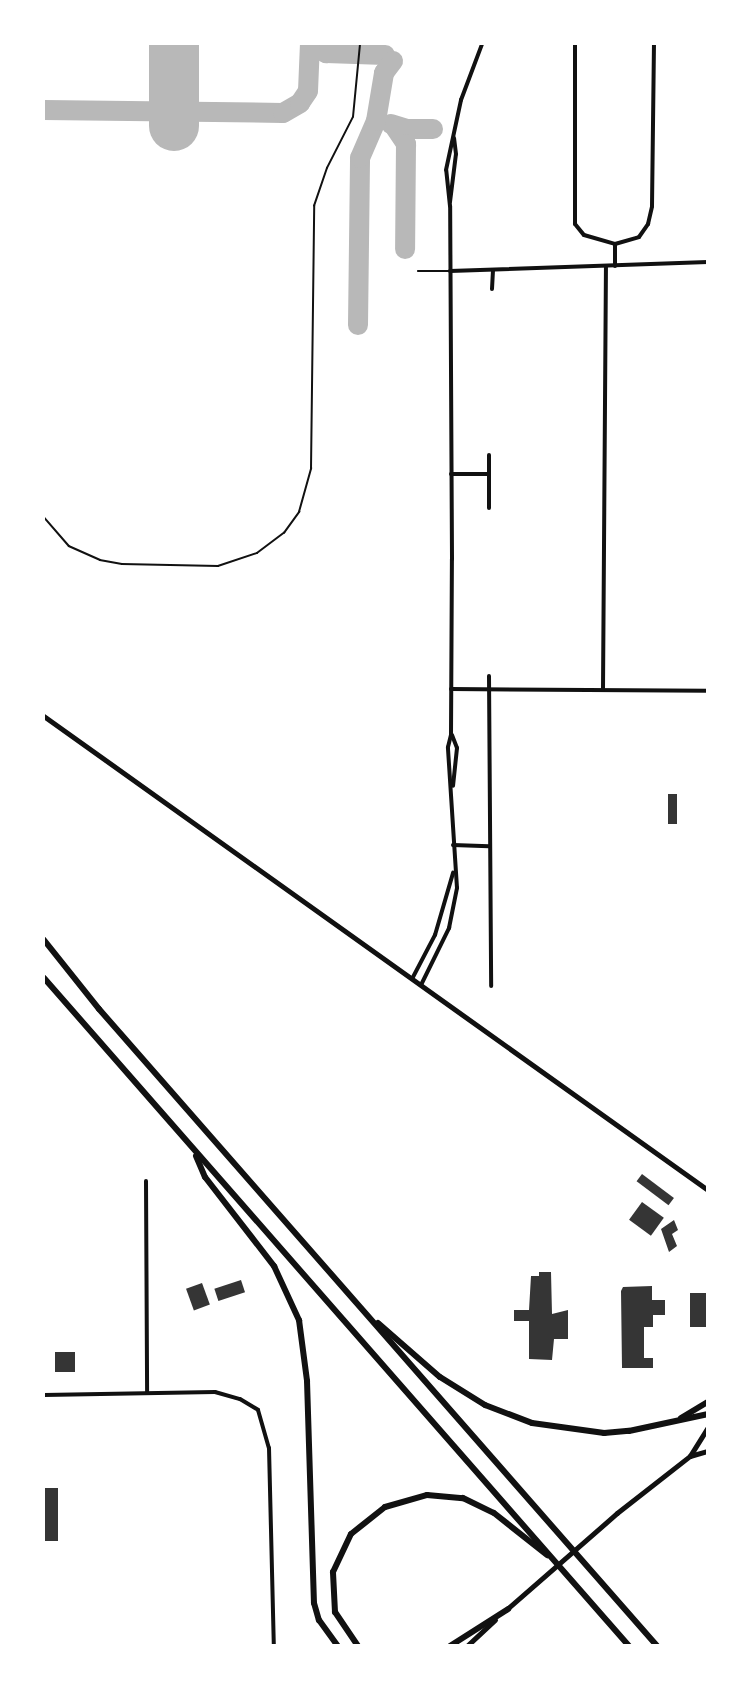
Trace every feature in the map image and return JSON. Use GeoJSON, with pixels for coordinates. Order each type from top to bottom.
{"type":"FeatureCollection","features":[{"type":"Feature","properties":{"kind":"highway"},"geometry":{"type":"LineString","coordinates":[[44,940],[106,1018],[657,1646]]}},
{"type":"Feature","properties":{"kind":"highway"},"geometry":{"type":"LineString","coordinates":[[44,978],[629,1646]]}},
{"type":"Feature","properties":{"kind":"highway"},"geometry":{"type":"LineString","coordinates":[[194,1150],[205,1177],[274,1266],[298,1320],[307,1381],[314,1603],[324,1629],[338,1646]]}},
{"type":"Feature","properties":{"kind":"highway"},"geometry":{"type":"LineString","coordinates":[[370,1317],[397,1336],[440,1377],[508,1415],[560,1429],[588,1432],[629,1431],[708,1414]]}},
{"type":"Feature","properties":{"kind":"highway"},"geometry":{"type":"LineString","coordinates":[[669,1423],[708,1402]]}},
{"type":"Feature","properties":{"kind":"highway"},"geometry":{"type":"LineString","coordinates":[[358,1646],[335,1612],[333,1572],[351,1534],[385,1507],[427,1495],[464,1498],[494,1513],[534,1548],[552,1557]]}},
{"type":"Feature","properties":{"kind":"highway"},"geometry":{"type":"LineString","coordinates":[[450,1646],[508,1609]]}},
{"type":"Feature","properties":{"kind":"street"},"geometry":{"type":"LineString","coordinates":[[453,786],[448,772],[451,735],[451,474],[450,206],[446,170],[461,100],[482,44]]}},
{"type":"Feature","properties":{"kind":"street"},"geometry":{"type":"LineString","coordinates":[[575,44],[576,224],[584,235],[615,244],[639,237],[648,225],[652,206],[654,44]]}},
{"type":"Feature","properties":{"kind":"street"},"geometry":{"type":"LineString","coordinates":[[450,206],[456,154],[454,137]]}},
{"type":"Feature","properties":{"kind":"street"},"geometry":{"type":"LineString","coordinates":[[615,244],[615,266]]}},
{"type":"Feature","properties":{"kind":"street"},"geometry":{"type":"LineString","coordinates":[[450,271],[606,267],[708,261]]}},
{"type":"Feature","properties":{"kind":"street"},"geometry":{"type":"LineString","coordinates":[[603,690],[606,267]]}},
{"type":"Feature","properties":{"kind":"street"},"geometry":{"type":"LineString","coordinates":[[492,290],[493,270]]}},
{"type":"Feature","properties":{"kind":"street"},"geometry":{"type":"LineString","coordinates":[[489,455],[489,508]]}},
{"type":"Feature","properties":{"kind":"street"},"geometry":{"type":"LineString","coordinates":[[451,474],[489,474]]}},
{"type":"Feature","properties":{"kind":"street"},"geometry":{"type":"LineString","coordinates":[[489,676],[490,986]]}},
{"type":"Feature","properties":{"kind":"street"},"geometry":{"type":"LineString","coordinates":[[451,689],[708,691]]}},
{"type":"Feature","properties":{"kind":"street"},"geometry":{"type":"LineString","coordinates":[[44,716],[708,1190]]}},
{"type":"Feature","properties":{"kind":"street"},"geometry":{"type":"LineString","coordinates":[[421,985],[449,928],[457,888],[453,873],[453,786],[457,748],[451,735]]}},
{"type":"Feature","properties":{"kind":"street"},"geometry":{"type":"LineString","coordinates":[[453,845],[489,846]]}},
{"type":"Feature","properties":{"kind":"street"},"geometry":{"type":"LineString","coordinates":[[412,979],[435,935],[453,873]]}},
{"type":"Feature","properties":{"kind":"street"},"geometry":{"type":"LineString","coordinates":[[146,1181],[147,1393]]}},
{"type":"Feature","properties":{"kind":"street"},"geometry":{"type":"LineString","coordinates":[[44,1395],[215,1392],[254,1407],[265,1424],[269,1448],[274,1646]]}},
{"type":"Feature","properties":{"kind":"street"},"geometry":{"type":"LineString","coordinates":[[462,1646],[690,1456],[708,1427]]}},
{"type":"Feature","properties":{"kind":"street"},"geometry":{"type":"LineString","coordinates":[[690,1456],[708,1451]]}},
{"type":"Feature","properties":{"kind":"street"},"geometry":{"type":"LineString","coordinates":[[467,1646],[471,1640]]}},
{"type":"Feature","properties":{"kind":"lane"},"geometry":{"type":"LineString","coordinates":[[44,516],[69,546],[100,560],[122,564],[218,566],[263,550],[284,533],[299,512],[310,469],[314,206],[327,168],[352,117],[358,88],[360,44]]}},
{"type":"Feature","properties":{"kind":"lane"},"geometry":{"type":"LineString","coordinates":[[418,271],[450,271]]}},
{"type":"Feature","properties":{"kind":"building"},"geometry":{"type":"Polygon","coordinates":[[[668,794],[677,794],[677,824],[668,824],[668,794]]]}},
{"type":"Feature","properties":{"kind":"building"},"geometry":{"type":"Polygon","coordinates":[[[642,1174],[674,1198],[669,1205],[637,1181],[642,1174]]]}},
{"type":"Feature","properties":{"kind":"building"},"geometry":{"type":"Polygon","coordinates":[[[642,1202],[664,1218],[651,1236],[629,1220],[642,1202]]]}},
{"type":"Feature","properties":{"kind":"building"},"geometry":{"type":"Polygon","coordinates":[[[674,1220],[678,1230],[672,1234],[677,1246],[669,1252],[661,1229],[674,1220]]]}},
{"type":"Feature","properties":{"kind":"building"},"geometry":{"type":"Polygon","coordinates":[[[539,1272],[551,1272],[552,1314],[568,1310],[568,1339],[554,1339],[552,1360],[529,1359],[529,1321],[514,1321],[514,1310],[529,1310],[531,1276],[539,1276],[539,1272]]]}},
{"type":"Feature","properties":{"kind":"building"},"geometry":{"type":"Polygon","coordinates":[[[241,1280],[245,1292],[218,1301],[214,1289],[241,1280]]]}},
{"type":"Feature","properties":{"kind":"building"},"geometry":{"type":"Polygon","coordinates":[[[202,1283],[210,1305],[194,1310],[186,1289],[202,1283]]]}},
{"type":"Feature","properties":{"kind":"building"},"geometry":{"type":"Polygon","coordinates":[[[652,1286],[652,1300],[665,1300],[665,1315],[653,1315],[653,1327],[644,1327],[644,1358],[653,1358],[653,1368],[622,1368],[621,1291],[623,1287],[652,1286]]]}},
{"type":"Feature","properties":{"kind":"building"},"geometry":{"type":"Polygon","coordinates":[[[690,1293],[708,1293],[708,1327],[690,1327],[690,1293]]]}},
{"type":"Feature","properties":{"kind":"building"},"geometry":{"type":"Polygon","coordinates":[[[55,1352],[75,1352],[75,1372],[55,1372],[55,1352]]]}},
{"type":"Feature","properties":{"kind":"building"},"geometry":{"type":"Polygon","coordinates":[[[44,1488],[58,1488],[58,1541],[44,1541],[44,1488]]]}},
{"type":"Feature","properties":{"kind":"taxiway"},"geometry":{"type":"LineString","coordinates":[[44,110],[283,113],[300,103],[308,91],[310,44]]}},
{"type":"Feature","properties":{"kind":"taxiway"},"geometry":{"type":"LineString","coordinates":[[312,44],[326,53],[385,55]]}},
{"type":"Feature","properties":{"kind":"taxiway"},"geometry":{"type":"LineString","coordinates":[[358,325],[360,158],[376,121],[384,73],[393,61]]}},
{"type":"Feature","properties":{"kind":"taxiway"},"geometry":{"type":"LineString","coordinates":[[391,124],[407,129],[433,129]]}},
{"type":"Feature","properties":{"kind":"taxiway"},"geometry":{"type":"LineString","coordinates":[[394,126],[406,144],[405,249]]}},
{"type":"Feature","properties":{"kind":"runway"},"geometry":{"type":"LineString","coordinates":[[174,44],[174,126]]}}]}
